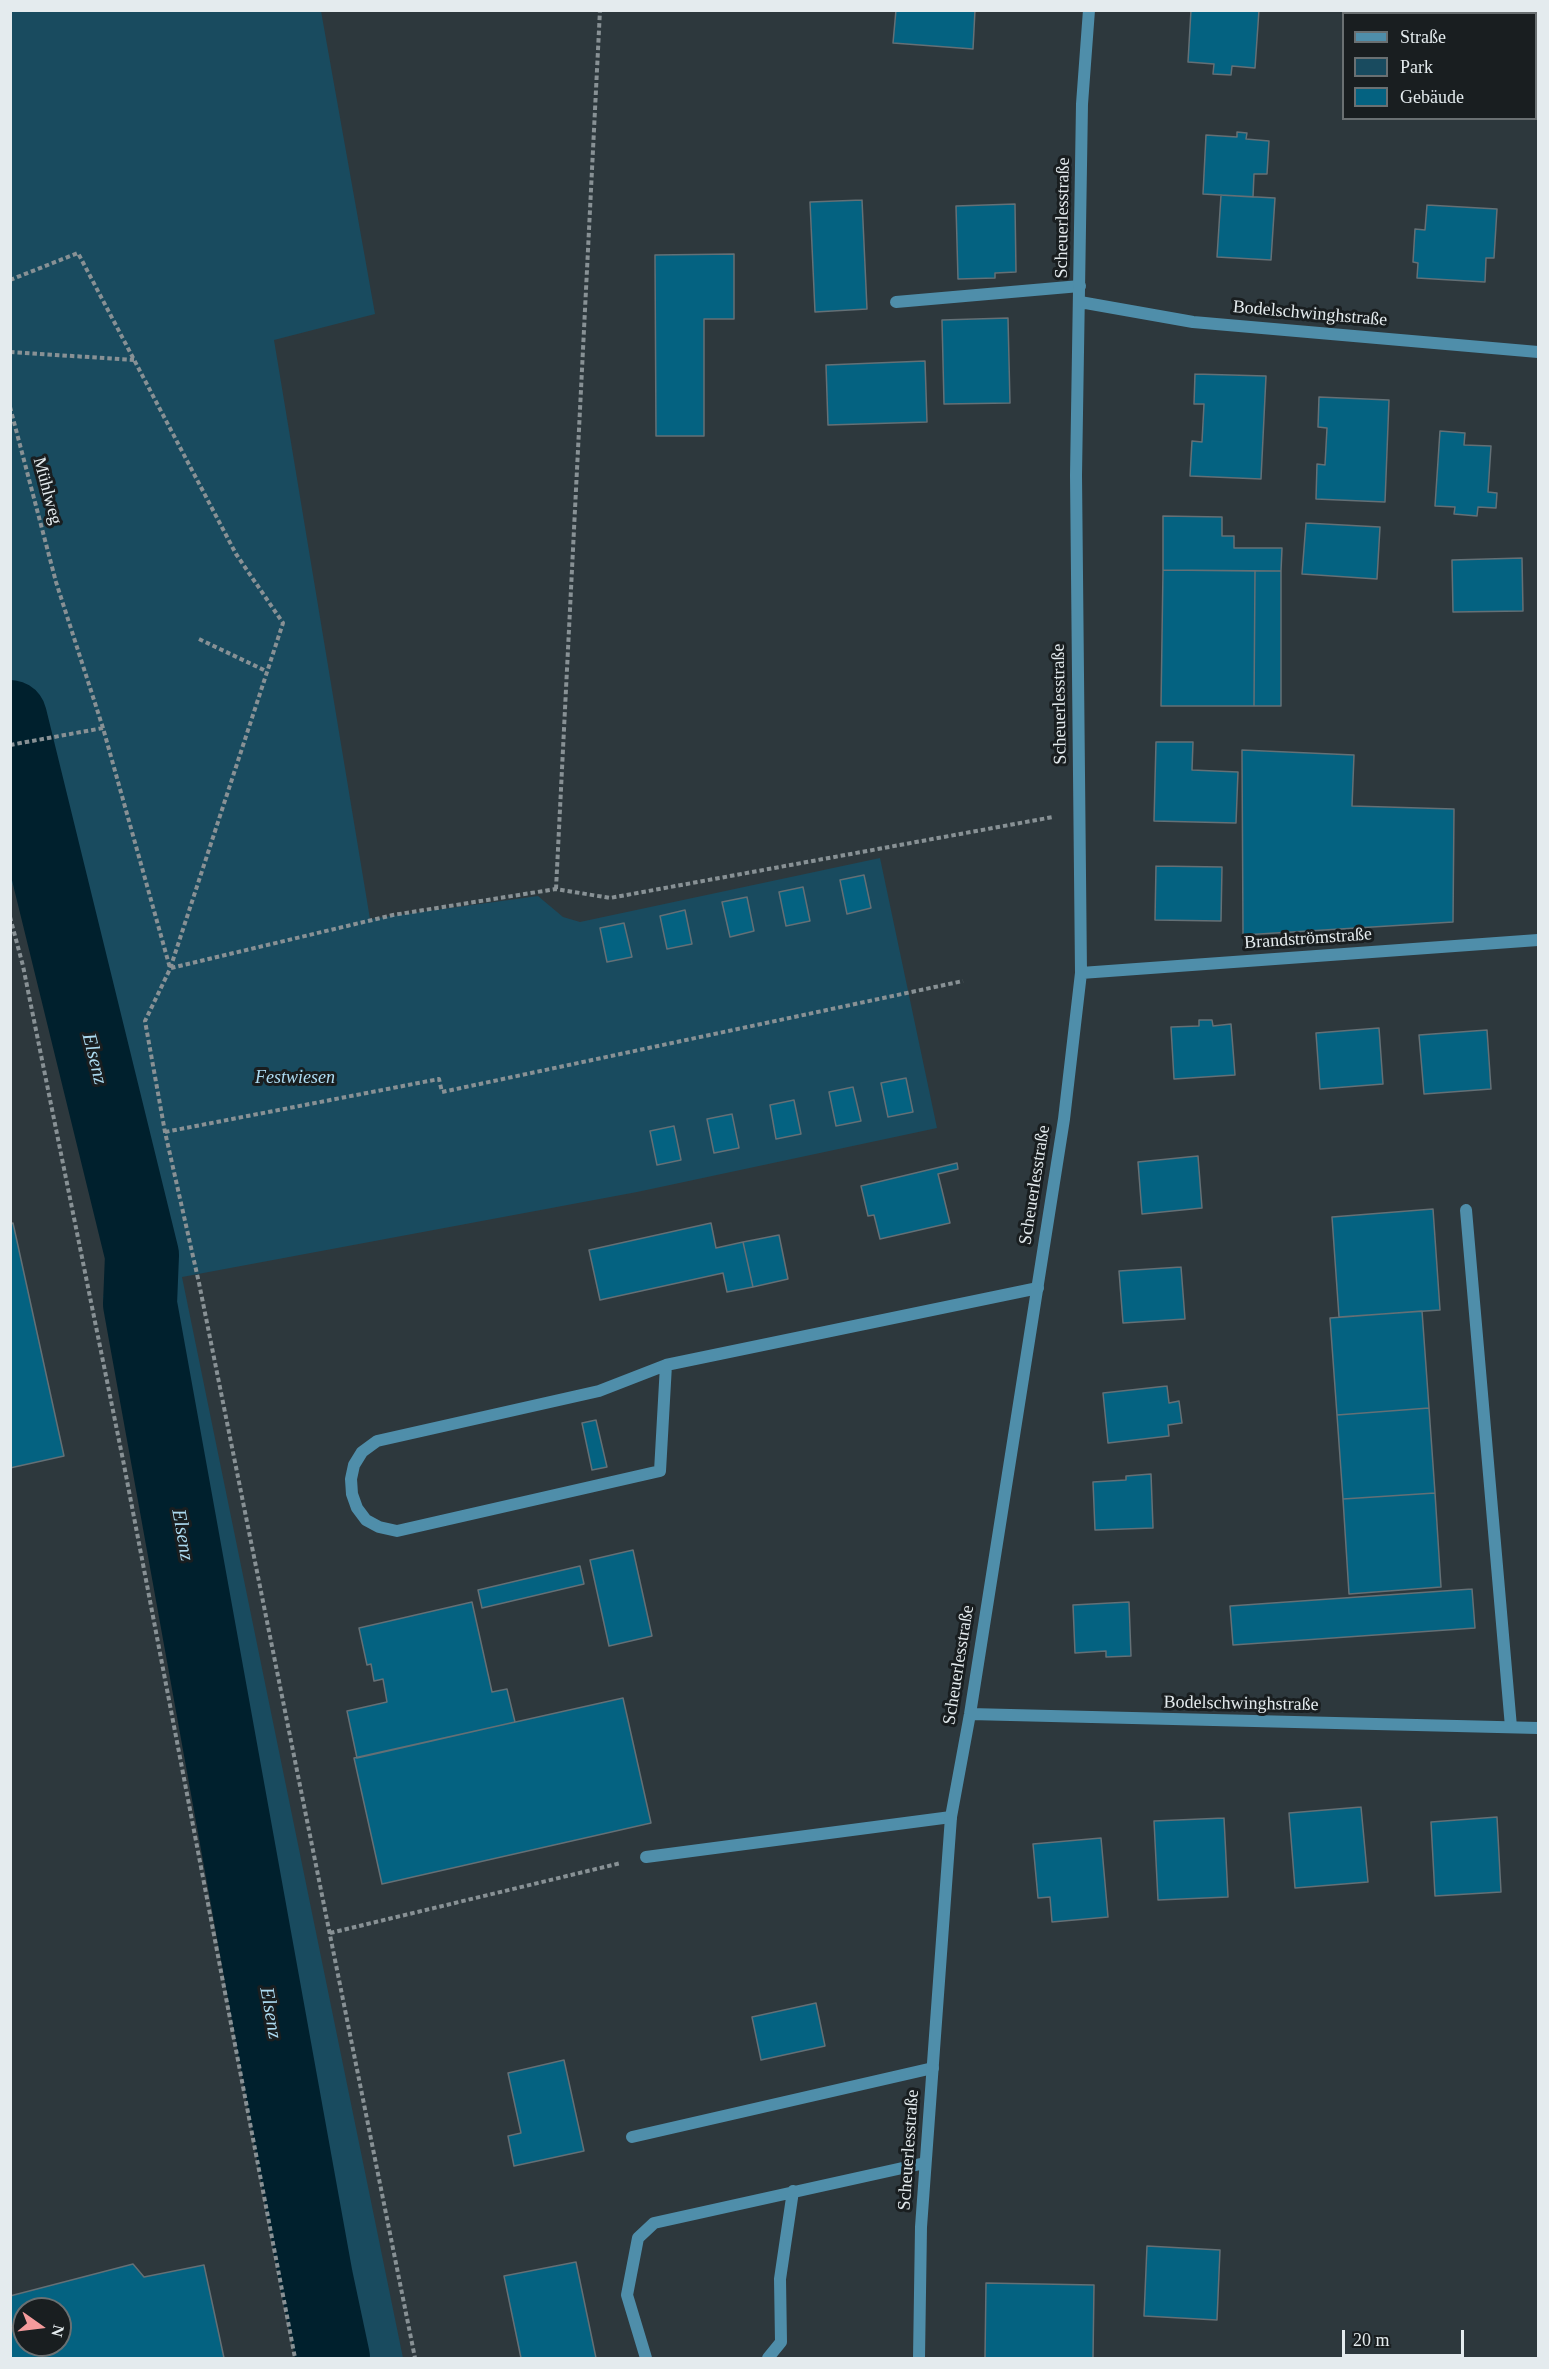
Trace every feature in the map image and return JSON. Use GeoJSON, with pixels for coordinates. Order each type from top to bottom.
{"type":"FeatureCollection","features":[{"type":"Feature","properties":{"kind":"street","name":"Scheuerlesstraße"},"geometry":{"type":"LineString","coordinates":[[919,2358],[921,2227],[951,1817],[970,1714],[1038,1288],[1064,1119],[1081,973],[1076,475],[1082,104],[1089,10]]}},
{"type":"Feature","properties":{"kind":"street"},"geometry":{"type":"LineString","coordinates":[[896,302],[1080,286]]}},
{"type":"Feature","properties":{"kind":"street","name":"Bodelschwinghstraße"},"geometry":{"type":"LineString","coordinates":[[1080,302],[1193,321],[1539,352]]}},
{"type":"Feature","properties":{"kind":"street","name":"Brandströmstraße"},"geometry":{"type":"LineString","coordinates":[[1081,973],[1539,940]]}},
{"type":"Feature","properties":{"kind":"street"},"geometry":{"type":"LineString","coordinates":[[1466,1210],[1511,1727]]}},
{"type":"Feature","properties":{"kind":"street"},"geometry":{"type":"LineString","coordinates":[[666,1365],[660,1471],[397,1531],[379,1527],[366,1520],[357,1508],[352,1494],[351,1479],[354,1465],[362,1452],[377,1441],[599,1391],[666,1365],[1038,1288]]}},
{"type":"Feature","properties":{"kind":"street","name":"Bodelschwinghstraße"},"geometry":{"type":"LineString","coordinates":[[970,1714],[1539,1728]]}},
{"type":"Feature","properties":{"kind":"street"},"geometry":{"type":"LineString","coordinates":[[646,1857],[951,1817]]}},
{"type":"Feature","properties":{"kind":"street"},"geometry":{"type":"LineString","coordinates":[[632,2138],[933,2068]]}},
{"type":"Feature","properties":{"kind":"street"},"geometry":{"type":"LineString","coordinates":[[646,2358],[627,2295],[638,2238],[654,2223],[925,2163]]}},
{"type":"Feature","properties":{"kind":"street"},"geometry":{"type":"LineString","coordinates":[[768,2358],[781,2342],[780,2279],[793,2191]]}},
{"type":"Feature","properties":{"kind":"path"},"geometry":{"type":"LineString","coordinates":[[556,889],[600,10]]}},
{"type":"Feature","properties":{"kind":"path"},"geometry":{"type":"LineString","coordinates":[[10,280],[78,254],[236,554],[283,623],[170,969],[145,1021],[165,1132],[199,1283],[415,2358]]}},
{"type":"Feature","properties":{"kind":"path"},"geometry":{"type":"LineString","coordinates":[[10,352],[134,360]]}},
{"type":"Feature","properties":{"kind":"path","name":"Mühlweg"},"geometry":{"type":"LineString","coordinates":[[10,407],[56,582],[103,728],[170,969]]}},
{"type":"Feature","properties":{"kind":"path"},"geometry":{"type":"LineString","coordinates":[[199,639],[266,671]]}},
{"type":"Feature","properties":{"kind":"path"},"geometry":{"type":"LineString","coordinates":[[10,746],[103,728]]}},
{"type":"Feature","properties":{"kind":"path"},"geometry":{"type":"LineString","coordinates":[[170,969],[370,919],[556,889],[610,898],[1080,812]]}},
{"type":"Feature","properties":{"kind":"path"},"geometry":{"type":"LineString","coordinates":[[10,917],[25,978],[124,1464],[295,2358]]}},
{"type":"Feature","properties":{"kind":"path"},"geometry":{"type":"LineString","coordinates":[[165,1132],[439,1079],[442,1092],[963,981]]}},
{"type":"Feature","properties":{"kind":"path"},"geometry":{"type":"LineString","coordinates":[[330,1933],[646,1857]]}},
{"type":"Feature","properties":{"kind":"green space","name":"Festwiesen"},"geometry":{"type":"Polygon","coordinates":[[[11,11],[321,11],[375,314],[274,340],[370,919],[538,896],[563,917],[580,922],[880,858],[937,1128],[637,1192],[182,1277],[403,2358],[301,2358],[103,1296],[161,1282],[86,951],[41,961],[11,880],[11,11]]]}},
{"type":"Feature","properties":{"kind":"building"},"geometry":{"type":"Polygon","coordinates":[[[896,10],[975,10],[973,49],[893,43],[896,10]]]}},
{"type":"Feature","properties":{"kind":"building"},"geometry":{"type":"Polygon","coordinates":[[[1191,10],[1259,10],[1255,68],[1232,66],[1231,75],[1213,74],[1214,64],[1188,62],[1191,10]]]}},
{"type":"Feature","properties":{"kind":"building"},"geometry":{"type":"Polygon","coordinates":[[[1237,132],[1247,133],[1246,139],[1269,141],[1267,174],[1254,174],[1253,197],[1203,194],[1206,135],[1237,137],[1237,132]]]}},
{"type":"Feature","properties":{"kind":"building"},"geometry":{"type":"Polygon","coordinates":[[[1221,195],[1275,198],[1271,260],[1217,257],[1221,195]]]}},
{"type":"Feature","properties":{"kind":"building"},"geometry":{"type":"Polygon","coordinates":[[[862,200],[867,309],[815,312],[810,202],[862,200]]]}},
{"type":"Feature","properties":{"kind":"building"},"geometry":{"type":"Polygon","coordinates":[[[1015,204],[1016,272],[995,273],[995,278],[958,279],[956,206],[1015,204]]]}},
{"type":"Feature","properties":{"kind":"building"},"geometry":{"type":"Polygon","coordinates":[[[1427,205],[1497,209],[1494,258],[1486,258],[1485,282],[1417,278],[1418,263],[1413,262],[1415,229],[1425,230],[1427,205]]]}},
{"type":"Feature","properties":{"kind":"building"},"geometry":{"type":"Polygon","coordinates":[[[734,254],[734,319],[704,319],[704,436],[656,436],[655,255],[734,254]]]}},
{"type":"Feature","properties":{"kind":"building"},"geometry":{"type":"Polygon","coordinates":[[[1008,318],[1010,403],[944,404],[942,320],[1008,318]]]}},
{"type":"Feature","properties":{"kind":"building"},"geometry":{"type":"Polygon","coordinates":[[[925,361],[927,422],[828,425],[826,365],[925,361]]]}},
{"type":"Feature","properties":{"kind":"building"},"geometry":{"type":"Polygon","coordinates":[[[1195,374],[1266,376],[1261,479],[1190,476],[1192,441],[1202,442],[1204,404],[1194,404],[1195,374]]]}},
{"type":"Feature","properties":{"kind":"building"},"geometry":{"type":"Polygon","coordinates":[[[1319,397],[1389,400],[1385,502],[1316,499],[1317,464],[1325,465],[1327,428],[1318,427],[1319,397]]]}},
{"type":"Feature","properties":{"kind":"building"},"geometry":{"type":"Polygon","coordinates":[[[1440,431],[1465,433],[1464,445],[1491,446],[1488,492],[1497,493],[1496,508],[1478,507],[1477,516],[1454,514],[1455,507],[1435,506],[1440,431]]]}},
{"type":"Feature","properties":{"kind":"building"},"geometry":{"type":"Polygon","coordinates":[[[1163,516],[1222,517],[1222,536],[1234,536],[1234,548],[1282,548],[1281,571],[1163,570],[1163,516]]]}},
{"type":"Feature","properties":{"kind":"building"},"geometry":{"type":"Polygon","coordinates":[[[1306,523],[1380,527],[1377,579],[1302,574],[1306,523]]]}},
{"type":"Feature","properties":{"kind":"building"},"geometry":{"type":"Polygon","coordinates":[[[1522,558],[1523,611],[1453,612],[1452,560],[1522,558]]]}},
{"type":"Feature","properties":{"kind":"building"},"geometry":{"type":"Polygon","coordinates":[[[1163,570],[1255,571],[1254,706],[1161,706],[1163,570]]]}},
{"type":"Feature","properties":{"kind":"building"},"geometry":{"type":"Polygon","coordinates":[[[1255,571],[1281,571],[1281,706],[1254,706],[1255,571]]]}},
{"type":"Feature","properties":{"kind":"building"},"geometry":{"type":"Polygon","coordinates":[[[1156,742],[1193,742],[1192,770],[1238,772],[1236,823],[1154,821],[1156,742]]]}},
{"type":"Feature","properties":{"kind":"building"},"geometry":{"type":"Polygon","coordinates":[[[1242,750],[1354,755],[1352,806],[1454,809],[1453,922],[1243,935],[1242,750]]]}},
{"type":"Feature","properties":{"kind":"building"},"geometry":{"type":"Polygon","coordinates":[[[1156,866],[1222,867],[1221,921],[1155,920],[1156,866]]]}},
{"type":"Feature","properties":{"kind":"building"},"geometry":{"type":"Polygon","coordinates":[[[864,875],[871,908],[847,914],[840,880],[864,875]]]}},
{"type":"Feature","properties":{"kind":"building"},"geometry":{"type":"Polygon","coordinates":[[[803,887],[810,921],[786,926],[779,892],[803,887]]]}},
{"type":"Feature","properties":{"kind":"building"},"geometry":{"type":"Polygon","coordinates":[[[747,897],[754,931],[730,937],[722,902],[747,897]]]}},
{"type":"Feature","properties":{"kind":"building"},"geometry":{"type":"Polygon","coordinates":[[[685,910],[692,944],[667,949],[660,916],[685,910]]]}},
{"type":"Feature","properties":{"kind":"building"},"geometry":{"type":"Polygon","coordinates":[[[624,923],[632,957],[607,962],[600,928],[624,923]]]}},
{"type":"Feature","properties":{"kind":"building"},"geometry":{"type":"Polygon","coordinates":[[[1199,1020],[1212,1020],[1213,1026],[1231,1024],[1235,1075],[1174,1079],[1171,1027],[1199,1026],[1199,1020]]]}},
{"type":"Feature","properties":{"kind":"building"},"geometry":{"type":"Polygon","coordinates":[[[1379,1028],[1383,1084],[1320,1089],[1316,1033],[1379,1028]]]}},
{"type":"Feature","properties":{"kind":"building"},"geometry":{"type":"Polygon","coordinates":[[[1487,1030],[1491,1089],[1424,1094],[1419,1035],[1487,1030]]]}},
{"type":"Feature","properties":{"kind":"building"},"geometry":{"type":"Polygon","coordinates":[[[906,1078],[913,1112],[888,1117],[881,1083],[906,1078]]]}},
{"type":"Feature","properties":{"kind":"building"},"geometry":{"type":"Polygon","coordinates":[[[853,1087],[861,1121],[836,1126],[829,1092],[853,1087]]]}},
{"type":"Feature","properties":{"kind":"building"},"geometry":{"type":"Polygon","coordinates":[[[794,1100],[801,1134],[776,1139],[770,1105],[794,1100]]]}},
{"type":"Feature","properties":{"kind":"building"},"geometry":{"type":"Polygon","coordinates":[[[732,1114],[739,1148],[714,1153],[707,1119],[732,1114]]]}},
{"type":"Feature","properties":{"kind":"building"},"geometry":{"type":"Polygon","coordinates":[[[674,1126],[681,1160],[657,1165],[650,1131],[674,1126]]]}},
{"type":"Feature","properties":{"kind":"building"},"geometry":{"type":"Polygon","coordinates":[[[1198,1156],[1202,1208],[1142,1214],[1138,1162],[1198,1156]]]}},
{"type":"Feature","properties":{"kind":"building"},"geometry":{"type":"Polygon","coordinates":[[[957,1163],[958,1169],[938,1174],[950,1223],[880,1239],[874,1215],[868,1216],[861,1186],[957,1163]]]}},
{"type":"Feature","properties":{"kind":"building"},"geometry":{"type":"Polygon","coordinates":[[[1433,1209],[1440,1310],[1339,1317],[1332,1217],[1433,1209]]]}},
{"type":"Feature","properties":{"kind":"building"},"geometry":{"type":"Polygon","coordinates":[[[13,1223],[64,1456],[10,1468],[10,1224],[13,1223]]]}},
{"type":"Feature","properties":{"kind":"building"},"geometry":{"type":"Polygon","coordinates":[[[711,1223],[716,1248],[743,1242],[753,1287],[727,1292],[723,1273],[600,1300],[589,1250],[711,1223]]]}},
{"type":"Feature","properties":{"kind":"building"},"geometry":{"type":"Polygon","coordinates":[[[779,1235],[788,1279],[753,1287],[743,1242],[779,1235]]]}},
{"type":"Feature","properties":{"kind":"building"},"geometry":{"type":"Polygon","coordinates":[[[1181,1267],[1185,1319],[1123,1323],[1119,1271],[1181,1267]]]}},
{"type":"Feature","properties":{"kind":"building"},"geometry":{"type":"Polygon","coordinates":[[[1422,1311],[1429,1408],[1337,1415],[1330,1318],[1422,1311]]]}},
{"type":"Feature","properties":{"kind":"building"},"geometry":{"type":"Polygon","coordinates":[[[1167,1386],[1169,1403],[1179,1401],[1182,1423],[1168,1425],[1169,1436],[1108,1443],[1103,1393],[1167,1386]]]}},
{"type":"Feature","properties":{"kind":"building"},"geometry":{"type":"Polygon","coordinates":[[[1429,1408],[1435,1493],[1343,1499],[1337,1415],[1429,1408]]]}},
{"type":"Feature","properties":{"kind":"building"},"geometry":{"type":"Polygon","coordinates":[[[596,1420],[607,1467],[592,1470],[582,1423],[596,1420]]]}},
{"type":"Feature","properties":{"kind":"building"},"geometry":{"type":"Polygon","coordinates":[[[1151,1474],[1153,1528],[1095,1530],[1093,1482],[1126,1480],[1126,1476],[1151,1474]]]}},
{"type":"Feature","properties":{"kind":"building"},"geometry":{"type":"Polygon","coordinates":[[[1435,1493],[1441,1587],[1349,1594],[1343,1499],[1435,1493]]]}},
{"type":"Feature","properties":{"kind":"building"},"geometry":{"type":"Polygon","coordinates":[[[633,1550],[652,1636],[609,1646],[590,1560],[633,1550]]]}},
{"type":"Feature","properties":{"kind":"building"},"geometry":{"type":"Polygon","coordinates":[[[580,1566],[584,1584],[482,1608],[478,1590],[580,1566]]]}},
{"type":"Feature","properties":{"kind":"building"},"geometry":{"type":"Polygon","coordinates":[[[1472,1589],[1475,1628],[1233,1645],[1230,1606],[1472,1589]]]}},
{"type":"Feature","properties":{"kind":"building"},"geometry":{"type":"Polygon","coordinates":[[[472,1602],[492,1692],[507,1689],[515,1722],[357,1758],[347,1711],[387,1702],[383,1679],[374,1681],[371,1664],[367,1665],[359,1628],[472,1602]]]}},
{"type":"Feature","properties":{"kind":"building"},"geometry":{"type":"Polygon","coordinates":[[[1129,1602],[1131,1656],[1106,1657],[1106,1651],[1075,1653],[1073,1605],[1129,1602]]]}},
{"type":"Feature","properties":{"kind":"building"},"geometry":{"type":"Polygon","coordinates":[[[623,1698],[651,1823],[382,1884],[354,1758],[623,1698]]]}},
{"type":"Feature","properties":{"kind":"building"},"geometry":{"type":"Polygon","coordinates":[[[1361,1807],[1368,1882],[1295,1888],[1289,1813],[1361,1807]]]}},
{"type":"Feature","properties":{"kind":"building"},"geometry":{"type":"Polygon","coordinates":[[[1497,1817],[1501,1892],[1435,1896],[1431,1822],[1497,1817]]]}},
{"type":"Feature","properties":{"kind":"building"},"geometry":{"type":"Polygon","coordinates":[[[1224,1818],[1228,1897],[1158,1900],[1154,1821],[1224,1818]]]}},
{"type":"Feature","properties":{"kind":"building"},"geometry":{"type":"Polygon","coordinates":[[[1101,1838],[1108,1917],[1052,1922],[1050,1897],[1038,1898],[1033,1844],[1101,1838]]]}},
{"type":"Feature","properties":{"kind":"building"},"geometry":{"type":"Polygon","coordinates":[[[816,2003],[825,2046],[761,2060],[752,2017],[816,2003]]]}},
{"type":"Feature","properties":{"kind":"building"},"geometry":{"type":"Polygon","coordinates":[[[564,2060],[584,2151],[514,2166],[508,2136],[521,2133],[508,2073],[564,2060]]]}},
{"type":"Feature","properties":{"kind":"building"},"geometry":{"type":"Polygon","coordinates":[[[1147,2246],[1220,2250],[1217,2320],[1144,2316],[1147,2246]]]}},
{"type":"Feature","properties":{"kind":"building"},"geometry":{"type":"Polygon","coordinates":[[[576,2262],[596,2358],[521,2358],[504,2276],[576,2262]]]}},
{"type":"Feature","properties":{"kind":"building"},"geometry":{"type":"Polygon","coordinates":[[[133,2264],[144,2277],[204,2265],[224,2358],[10,2358],[10,2296],[133,2264]]]}},
{"type":"Feature","properties":{"kind":"building"},"geometry":{"type":"Polygon","coordinates":[[[986,2283],[1094,2285],[1093,2358],[985,2358],[986,2283]]]}},
{"type":"Feature","properties":{"kind":"waterway","name":"Elsenz"},"geometry":{"type":"LineString","coordinates":[[10,717],[142,1255],[140,1304],[316,2278],[333,2358]]}}]}
